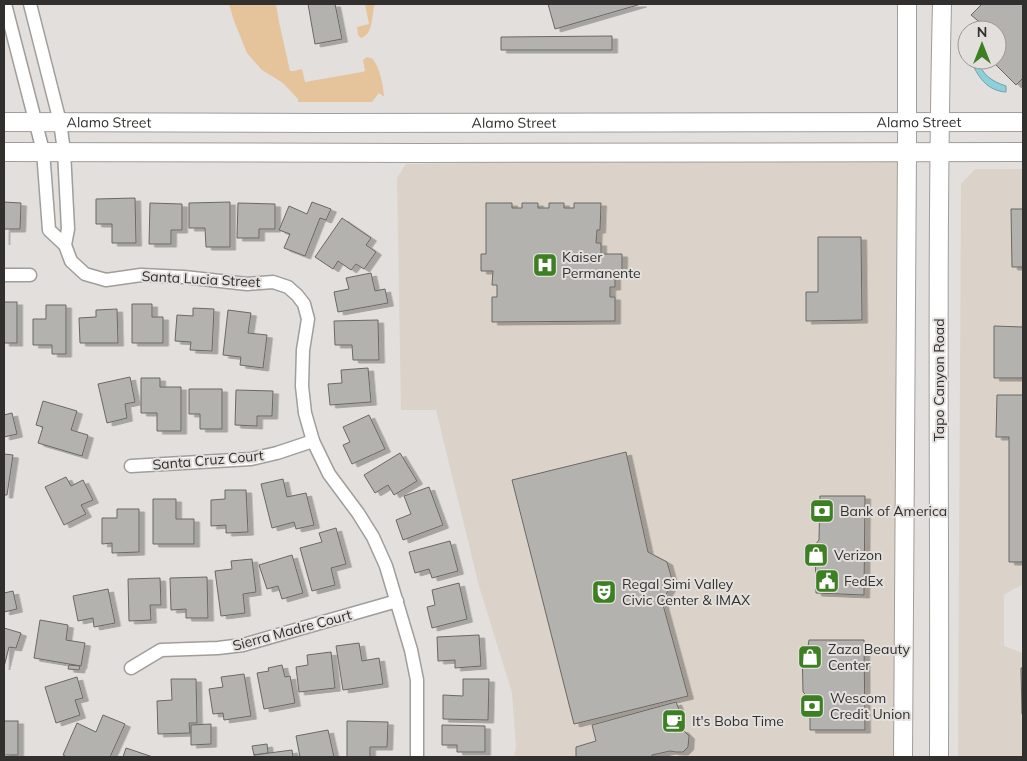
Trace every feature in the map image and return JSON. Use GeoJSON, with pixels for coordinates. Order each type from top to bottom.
{"type":"FeatureCollection","features":[{"type":"Feature","properties":{"kind":"main road"},"geometry":{"type":"LineString","coordinates":[[903,757],[907,151],[906,4]]}},
{"type":"Feature","properties":{"kind":"main road","name":"Tapo Canyon Road"},"geometry":{"type":"LineString","coordinates":[[939,757],[939,121],[942,4]]}},
{"type":"Feature","properties":{"kind":"main road","name":"Alamo Street"},"geometry":{"type":"LineString","coordinates":[[4,122],[1023,122]]}},
{"type":"Feature","properties":{"kind":"main road","name":"Alamo Street"},"geometry":{"type":"LineString","coordinates":[[4,152],[1023,152]]}},
{"type":"Feature","properties":{"kind":"street","name":"Santa Lucia Street"},"geometry":{"type":"LineString","coordinates":[[5,4],[43,152],[49,230],[65,244],[71,261],[85,274],[106,280],[141,275],[184,277],[247,284],[273,282],[288,287],[297,294],[304,304],[308,319],[303,350],[302,386],[305,413],[313,441]]}},
{"type":"Feature","properties":{"kind":"street"},"geometry":{"type":"LineString","coordinates":[[30,4],[60,122],[64,152],[68,229],[65,244]]}},
{"type":"Feature","properties":{"kind":"street"},"geometry":{"type":"LineString","coordinates":[[4,275],[30,275]]}},
{"type":"Feature","properties":{"kind":"street"},"geometry":{"type":"LineString","coordinates":[[313,441],[329,474],[373,537],[386,566],[411,650],[417,680],[417,757]]}},
{"type":"Feature","properties":{"kind":"street","name":"Santa Cruz Court"},"geometry":{"type":"LineString","coordinates":[[131,466],[250,459],[277,454],[313,441]]}},
{"type":"Feature","properties":{"kind":"street","name":"Sierra Madre Court"},"geometry":{"type":"LineString","coordinates":[[131,668],[161,650],[243,645],[397,601]]}},
{"type":"Feature","properties":{"kind":"shaded area"},"geometry":{"type":"Polygon","coordinates":[[[229,4],[276,4],[290,71],[302,69],[305,82],[365,71],[363,60],[367,57],[373,59],[378,67],[384,96],[379,93],[372,102],[298,102],[298,99],[283,83],[262,70],[247,53],[229,4]]]}},
{"type":"Feature","properties":{"kind":"shaded area"},"geometry":{"type":"Polygon","coordinates":[[[365,4],[375,4],[368,33],[361,38],[358,35],[357,27],[369,24],[365,4]]]}},
{"type":"Feature","properties":{"kind":"shaded area"},"geometry":{"type":"Polygon","coordinates":[[[900,157],[898,757],[514,757],[516,747],[512,693],[479,586],[436,410],[401,410],[397,178],[406,164],[900,157]]]}},
{"type":"Feature","properties":{"kind":"shaded area"},"geometry":{"type":"Polygon","coordinates":[[[975,169],[1023,169],[1023,585],[1004,595],[1004,646],[1023,653],[1023,757],[958,757],[961,184],[975,169]]]}},
{"type":"Feature","properties":{"kind":"water"},"geometry":{"type":"Polygon","coordinates":[[[975,70],[982,70],[988,77],[1006,86],[1006,92],[988,86],[975,70]]]}},
{"type":"Feature","properties":{"kind":"building"},"geometry":{"type":"Polygon","coordinates":[[[308,4],[335,4],[342,39],[315,44],[308,4]]]}},
{"type":"Feature","properties":{"kind":"building"},"geometry":{"type":"Polygon","coordinates":[[[548,4],[641,4],[555,29],[548,4]]]}},
{"type":"Feature","properties":{"kind":"building"},"geometry":{"type":"Polygon","coordinates":[[[982,4],[1023,4],[1023,78],[1016,85],[1001,70],[1007,70],[1007,20],[977,20],[971,15],[982,4]]]}},
{"type":"Feature","properties":{"kind":"building"},"geometry":{"type":"Polygon","coordinates":[[[612,36],[612,50],[501,50],[501,37],[612,36]]]}},
{"type":"Feature","properties":{"kind":"building"},"geometry":{"type":"Polygon","coordinates":[[[135,198],[136,243],[112,243],[112,224],[96,224],[96,199],[135,198]]]}},
{"type":"Feature","properties":{"kind":"building"},"geometry":{"type":"Polygon","coordinates":[[[4,202],[21,203],[20,229],[4,229],[4,202]]]}},
{"type":"Feature","properties":{"kind":"building"},"geometry":{"type":"Polygon","coordinates":[[[230,202],[230,247],[206,247],[205,228],[189,228],[189,203],[230,202]]]}},
{"type":"Feature","properties":{"kind":"building"},"geometry":{"type":"Polygon","coordinates":[[[312,202],[331,209],[326,220],[320,218],[305,256],[284,248],[290,234],[279,230],[289,206],[307,214],[312,202]]]}},
{"type":"Feature","properties":{"kind":"building"},"geometry":{"type":"Polygon","coordinates":[[[150,203],[182,204],[182,230],[171,230],[171,244],[149,244],[150,203]]]}},
{"type":"Feature","properties":{"kind":"building"},"geometry":{"type":"Polygon","coordinates":[[[238,203],[275,204],[275,229],[259,229],[259,238],[237,238],[238,203]]]}},
{"type":"Feature","properties":{"kind":"building"},"geometry":{"type":"Polygon","coordinates":[[[486,203],[512,203],[512,208],[522,208],[522,203],[538,203],[538,208],[549,208],[549,203],[564,203],[564,208],[574,208],[574,203],[601,203],[600,230],[597,230],[596,243],[601,243],[601,254],[622,254],[622,275],[615,275],[615,287],[610,287],[610,297],[615,297],[615,321],[492,322],[492,297],[497,297],[497,285],[492,285],[493,271],[481,271],[481,254],[486,254],[486,203]]]}},
{"type":"Feature","properties":{"kind":"building"},"geometry":{"type":"Polygon","coordinates":[[[1011,209],[1023,209],[1023,267],[1012,267],[1011,209]]]}},
{"type":"Feature","properties":{"kind":"building"},"geometry":{"type":"Polygon","coordinates":[[[342,218],[371,238],[366,245],[376,252],[364,269],[356,264],[351,270],[338,261],[333,269],[315,257],[342,218]]]}},
{"type":"Feature","properties":{"kind":"building"},"geometry":{"type":"Polygon","coordinates":[[[818,237],[861,237],[862,320],[806,321],[806,292],[818,292],[818,237]]]}},
{"type":"Feature","properties":{"kind":"building"},"geometry":{"type":"Polygon","coordinates":[[[371,273],[375,291],[385,289],[388,303],[338,312],[334,292],[349,289],[346,278],[371,273]]]}},
{"type":"Feature","properties":{"kind":"building"},"geometry":{"type":"Polygon","coordinates":[[[4,302],[17,302],[17,343],[4,343],[4,302]]]}},
{"type":"Feature","properties":{"kind":"building"},"geometry":{"type":"Polygon","coordinates":[[[132,304],[152,304],[152,317],[163,317],[163,343],[132,343],[132,304]]]}},
{"type":"Feature","properties":{"kind":"building"},"geometry":{"type":"Polygon","coordinates":[[[46,305],[66,305],[66,354],[52,354],[52,345],[33,345],[33,319],[46,319],[46,305]]]}},
{"type":"Feature","properties":{"kind":"building"},"geometry":{"type":"Polygon","coordinates":[[[193,308],[214,309],[212,351],[190,350],[191,342],[175,341],[177,315],[193,316],[193,308]]]}},
{"type":"Feature","properties":{"kind":"building"},"geometry":{"type":"Polygon","coordinates":[[[117,309],[118,343],[80,343],[79,318],[96,317],[96,310],[117,309]]]}},
{"type":"Feature","properties":{"kind":"building"},"geometry":{"type":"Polygon","coordinates":[[[228,310],[251,313],[248,333],[267,335],[263,368],[240,365],[241,357],[223,355],[228,310]]]}},
{"type":"Feature","properties":{"kind":"building"},"geometry":{"type":"Polygon","coordinates":[[[378,320],[379,360],[353,360],[352,345],[335,345],[334,321],[378,320]]]}},
{"type":"Feature","properties":{"kind":"building"},"geometry":{"type":"Polygon","coordinates":[[[994,326],[1023,327],[1023,378],[994,378],[994,326]]]}},
{"type":"Feature","properties":{"kind":"building"},"geometry":{"type":"Polygon","coordinates":[[[368,368],[371,402],[330,405],[328,384],[342,383],[341,370],[368,368]]]}},
{"type":"Feature","properties":{"kind":"building"},"geometry":{"type":"Polygon","coordinates":[[[130,377],[135,402],[125,404],[127,418],[107,423],[98,384],[130,377]]]}},
{"type":"Feature","properties":{"kind":"building"},"geometry":{"type":"Polygon","coordinates":[[[141,378],[160,378],[160,387],[181,387],[181,431],[157,431],[157,413],[141,413],[141,378]]]}},
{"type":"Feature","properties":{"kind":"building"},"geometry":{"type":"Polygon","coordinates":[[[189,389],[222,389],[222,429],[200,429],[200,414],[189,414],[189,389]]]}},
{"type":"Feature","properties":{"kind":"building"},"geometry":{"type":"Polygon","coordinates":[[[236,390],[273,391],[272,416],[257,416],[257,426],[235,425],[236,390]]]}},
{"type":"Feature","properties":{"kind":"building"},"geometry":{"type":"Polygon","coordinates":[[[997,395],[1023,395],[1023,562],[1009,562],[1009,437],[996,437],[997,395]]]}},
{"type":"Feature","properties":{"kind":"building"},"geometry":{"type":"Polygon","coordinates":[[[43,401],[77,411],[71,430],[88,435],[82,456],[38,443],[43,427],[36,425],[43,401]]]}},
{"type":"Feature","properties":{"kind":"building"},"geometry":{"type":"Polygon","coordinates":[[[12,413],[17,434],[4,437],[4,415],[12,413]]]}},
{"type":"Feature","properties":{"kind":"building"},"geometry":{"type":"Polygon","coordinates":[[[369,415],[385,449],[352,464],[343,445],[350,442],[343,427],[369,415]]]}},
{"type":"Feature","properties":{"kind":"building","name":"Regal Simi Valley Civic Center & IMAX"},"geometry":{"type":"Polygon","coordinates":[[[626,452],[648,552],[667,562],[673,583],[662,601],[688,696],[574,724],[512,480],[626,452]]]}},
{"type":"Feature","properties":{"kind":"building"},"geometry":{"type":"Polygon","coordinates":[[[400,453],[417,481],[394,495],[388,485],[375,493],[364,475],[400,453]]]}},
{"type":"Feature","properties":{"kind":"building"},"geometry":{"type":"Polygon","coordinates":[[[4,454],[13,455],[7,495],[4,495],[4,454]]]}},
{"type":"Feature","properties":{"kind":"building"},"geometry":{"type":"Polygon","coordinates":[[[66,477],[71,486],[83,480],[93,500],[81,505],[86,514],[64,525],[45,487],[66,477]]]}},
{"type":"Feature","properties":{"kind":"building"},"geometry":{"type":"Polygon","coordinates":[[[283,479],[287,497],[306,493],[314,525],[296,529],[294,522],[272,528],[261,484],[283,479]]]}},
{"type":"Feature","properties":{"kind":"building"},"geometry":{"type":"Polygon","coordinates":[[[429,487],[443,525],[403,540],[396,520],[411,514],[404,496],[429,487]]]}},
{"type":"Feature","properties":{"kind":"building"},"geometry":{"type":"Polygon","coordinates":[[[225,490],[246,490],[248,532],[226,533],[226,525],[211,526],[211,500],[225,499],[225,490]]]}},
{"type":"Feature","properties":{"kind":"building"},"geometry":{"type":"Polygon","coordinates":[[[820,496],[865,496],[864,595],[816,593],[815,545],[819,540],[820,496]]]}},
{"type":"Feature","properties":{"kind":"building"},"geometry":{"type":"Polygon","coordinates":[[[153,499],[176,499],[176,519],[194,519],[194,544],[153,544],[153,499]]]}},
{"type":"Feature","properties":{"kind":"building"},"geometry":{"type":"Polygon","coordinates":[[[117,509],[139,509],[139,552],[112,553],[112,543],[102,544],[102,518],[117,518],[117,509]]]}},
{"type":"Feature","properties":{"kind":"building"},"geometry":{"type":"Polygon","coordinates":[[[336,528],[346,564],[331,568],[335,585],[312,591],[300,548],[322,542],[319,533],[336,528]]]}},
{"type":"Feature","properties":{"kind":"building"},"geometry":{"type":"Polygon","coordinates":[[[450,541],[458,571],[432,578],[429,569],[415,573],[409,552],[450,541]]]}},
{"type":"Feature","properties":{"kind":"building"},"geometry":{"type":"Polygon","coordinates":[[[292,555],[303,593],[282,599],[278,586],[267,589],[259,565],[292,555]]]}},
{"type":"Feature","properties":{"kind":"building"},"geometry":{"type":"Polygon","coordinates":[[[252,559],[256,592],[243,594],[245,613],[221,616],[215,571],[232,569],[231,561],[252,559]]]}},
{"type":"Feature","properties":{"kind":"building"},"geometry":{"type":"Polygon","coordinates":[[[207,577],[208,618],[186,618],[186,609],[171,610],[170,578],[207,577]]]}},
{"type":"Feature","properties":{"kind":"building"},"geometry":{"type":"Polygon","coordinates":[[[160,578],[161,605],[150,605],[151,620],[129,621],[128,579],[160,578]]]}},
{"type":"Feature","properties":{"kind":"building"},"geometry":{"type":"Polygon","coordinates":[[[459,583],[467,619],[432,628],[427,607],[435,605],[432,590],[459,583]]]}},
{"type":"Feature","properties":{"kind":"building"},"geometry":{"type":"Polygon","coordinates":[[[108,589],[115,623],[94,627],[93,618],[78,621],[73,596],[108,589]]]}},
{"type":"Feature","properties":{"kind":"building"},"geometry":{"type":"Polygon","coordinates":[[[13,591],[17,609],[4,612],[4,593],[13,591]]]}},
{"type":"Feature","properties":{"kind":"building"},"geometry":{"type":"Polygon","coordinates":[[[40,620],[68,625],[66,640],[85,643],[81,666],[34,658],[40,620]]]}},
{"type":"Feature","properties":{"kind":"building"},"geometry":{"type":"Polygon","coordinates":[[[4,628],[21,633],[16,648],[9,647],[4,667],[4,628]]]}},
{"type":"Feature","properties":{"kind":"building"},"geometry":{"type":"Polygon","coordinates":[[[479,635],[481,666],[455,668],[455,660],[438,661],[437,637],[479,635]]]}},
{"type":"Feature","properties":{"kind":"building"},"geometry":{"type":"Polygon","coordinates":[[[809,640],[864,640],[865,730],[810,730],[810,699],[803,692],[802,647],[808,647],[809,640]]]}},
{"type":"Feature","properties":{"kind":"building"},"geometry":{"type":"Polygon","coordinates":[[[359,643],[362,661],[379,658],[383,684],[343,690],[336,646],[359,643]]]}},
{"type":"Feature","properties":{"kind":"building"},"geometry":{"type":"Polygon","coordinates":[[[331,652],[335,688],[299,692],[296,667],[308,665],[307,655],[331,652]]]}},
{"type":"Feature","properties":{"kind":"building"},"geometry":{"type":"Polygon","coordinates":[[[69,665],[80,666],[79,670],[68,669],[69,665]]]}},
{"type":"Feature","properties":{"kind":"building"},"geometry":{"type":"Polygon","coordinates":[[[282,665],[285,677],[290,676],[295,703],[264,709],[257,673],[269,671],[268,668],[282,665]]]}},
{"type":"Feature","properties":{"kind":"building"},"geometry":{"type":"Polygon","coordinates":[[[1021,668],[1023,668],[1023,714],[1022,714],[1021,668]]]}},
{"type":"Feature","properties":{"kind":"building"},"geometry":{"type":"Polygon","coordinates":[[[244,674],[251,716],[224,720],[223,713],[213,714],[209,689],[223,687],[221,677],[244,674]]]}},
{"type":"Feature","properties":{"kind":"building"},"geometry":{"type":"Polygon","coordinates":[[[77,677],[83,698],[75,700],[80,715],[56,723],[45,687],[77,677]]]}},
{"type":"Feature","properties":{"kind":"building"},"geometry":{"type":"Polygon","coordinates":[[[171,679],[196,679],[197,723],[189,723],[190,733],[158,734],[157,701],[172,700],[171,679]]]}},
{"type":"Feature","properties":{"kind":"building"},"geometry":{"type":"Polygon","coordinates":[[[463,679],[489,679],[488,720],[443,719],[443,695],[463,696],[463,679]]]}},
{"type":"Feature","properties":{"kind":"building"},"geometry":{"type":"Polygon","coordinates":[[[676,702],[680,712],[674,714],[677,725],[679,729],[689,736],[688,747],[683,752],[670,751],[652,755],[652,757],[576,757],[576,747],[596,741],[592,725],[676,702]]]}},
{"type":"Feature","properties":{"kind":"building"},"geometry":{"type":"Polygon","coordinates":[[[103,715],[125,724],[110,757],[67,757],[63,755],[77,723],[96,732],[103,715]]]}},
{"type":"Feature","properties":{"kind":"building"},"geometry":{"type":"Polygon","coordinates":[[[4,721],[18,721],[18,755],[4,755],[4,721]]]}},
{"type":"Feature","properties":{"kind":"building"},"geometry":{"type":"Polygon","coordinates":[[[347,721],[388,722],[387,747],[370,747],[370,757],[347,757],[347,721]]]}},
{"type":"Feature","properties":{"kind":"building"},"geometry":{"type":"Polygon","coordinates":[[[211,724],[211,744],[191,745],[191,725],[211,724]]]}},
{"type":"Feature","properties":{"kind":"building"},"geometry":{"type":"Polygon","coordinates":[[[442,725],[485,726],[485,752],[457,752],[457,745],[442,745],[442,725]]]}},
{"type":"Feature","properties":{"kind":"building"},"geometry":{"type":"Polygon","coordinates":[[[328,730],[334,757],[300,757],[296,736],[328,730]]]}},
{"type":"Feature","properties":{"kind":"building"},"geometry":{"type":"Polygon","coordinates":[[[267,744],[268,753],[254,755],[252,746],[267,744]]]}},
{"type":"Feature","properties":{"kind":"building"},"geometry":{"type":"Polygon","coordinates":[[[126,748],[153,757],[123,757],[126,748]]]}},
{"type":"Feature","properties":{"kind":"building"},"geometry":{"type":"Polygon","coordinates":[[[292,750],[293,757],[255,757],[254,755],[292,750]]]}},
{"type":"Feature","properties":{"kind":"place","name":"Kaiser Permanente"},"geometry":{"type":"Point","coordinates":[545,265]}},
{"type":"Feature","properties":{"kind":"place","name":"Bank of America"},"geometry":{"type":"Point","coordinates":[822,511]}},
{"type":"Feature","properties":{"kind":"place","name":"Verizon"},"geometry":{"type":"Point","coordinates":[816,555]}},
{"type":"Feature","properties":{"kind":"place","name":"FedEx"},"geometry":{"type":"Point","coordinates":[827,581]}},
{"type":"Feature","properties":{"kind":"place","name":"Regal Simi Valley Civic Center & IMAX"},"geometry":{"type":"Point","coordinates":[604,592]}},
{"type":"Feature","properties":{"kind":"place","name":"Zaza Beauty Center"},"geometry":{"type":"Point","coordinates":[810,657]}},
{"type":"Feature","properties":{"kind":"place","name":"Wescom Credit Union"},"geometry":{"type":"Point","coordinates":[812,706]}},
{"type":"Feature","properties":{"kind":"place","name":"It's Boba Time"},"geometry":{"type":"Point","coordinates":[674,721]}}]}
